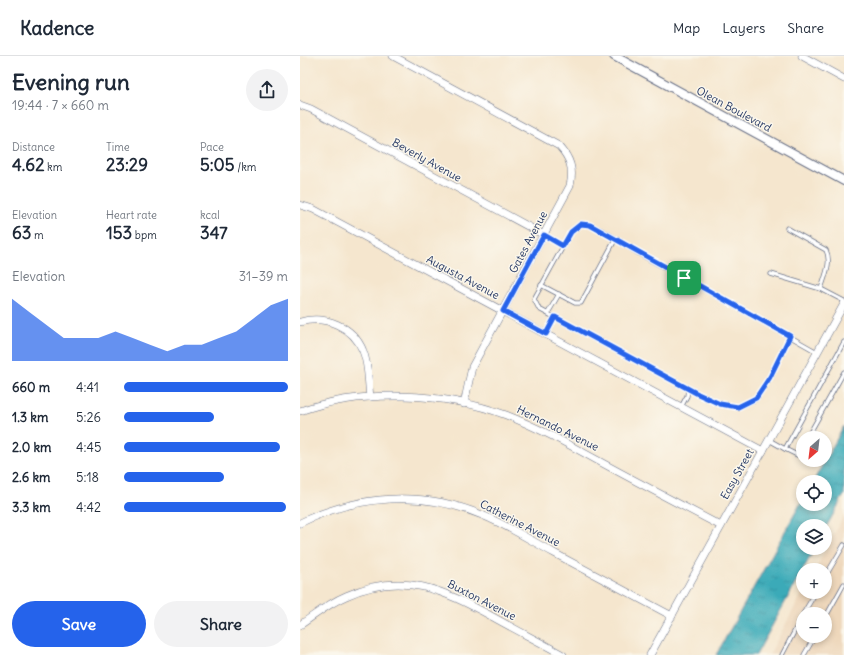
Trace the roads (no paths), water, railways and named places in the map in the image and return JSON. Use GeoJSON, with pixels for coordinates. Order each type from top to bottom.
{"type":"FeatureCollection","features":[{"type":"Feature","properties":{"kind":"street","name":"Gates Avenue"},"geometry":{"type":"LineString","coordinates":[[393,56],[558,146],[567,154],[571,165],[572,175],[570,186],[472,367],[464,404]]}},
{"type":"Feature","properties":{"kind":"street","name":"Olean Boulevard"},"geometry":{"type":"LineString","coordinates":[[614,56],[844,180]]}},
{"type":"Feature","properties":{"kind":"street"},"geometry":{"type":"LineString","coordinates":[[802,56],[844,79]]}},
{"type":"Feature","properties":{"kind":"street","name":"Beverly Avenue"},"geometry":{"type":"LineString","coordinates":[[300,105],[311,109],[544,235]]}},
{"type":"Feature","properties":{"kind":"street","name":"Augusta Avenue"},"geometry":{"type":"LineString","coordinates":[[300,205],[312,209],[762,451]]}},
{"type":"Feature","properties":{"kind":"street","name":"Easy Street"},"geometry":{"type":"LineString","coordinates":[[650,655],[818,352],[844,302]]}},
{"type":"Feature","properties":{"kind":"street"},"geometry":{"type":"LineString","coordinates":[[300,322],[317,319],[330,322],[343,328],[355,338],[363,350],[370,397]]}},
{"type":"Feature","properties":{"kind":"street","name":"Hernando Avenue"},"geometry":{"type":"LineString","coordinates":[[300,411],[331,403],[370,397],[417,398],[464,404],[505,414],[542,431],[721,526]]}},
{"type":"Feature","properties":{"kind":"street","name":"Catherine Avenue"},"geometry":{"type":"LineString","coordinates":[[300,523],[338,507],[383,499],[427,500],[457,506],[495,521],[672,616]]}},
{"type":"Feature","properties":{"kind":"street","name":"Buxton Avenue"},"geometry":{"type":"LineString","coordinates":[[300,626],[336,600],[361,590],[378,586],[412,584],[434,588],[457,597],[563,655]]}},
{"type":"Feature","properties":{"kind":"lane"},"geometry":{"type":"LineString","coordinates":[[790,336],[770,377],[756,398],[738,407],[720,404],[688,389],[539,308],[534,298],[571,232],[581,224],[590,225],[615,240],[790,336],[818,352]]}},
{"type":"Feature","properties":{"kind":"lane"},"geometry":{"type":"LineString","coordinates":[[787,228],[826,250],[829,256],[828,266],[821,289]]}},
{"type":"Feature","properties":{"kind":"lane"},"geometry":{"type":"LineString","coordinates":[[544,235],[563,246]]}},
{"type":"Feature","properties":{"kind":"lane"},"geometry":{"type":"LineString","coordinates":[[541,285],[575,303],[581,303],[615,240]]}},
{"type":"Feature","properties":{"kind":"lane"},"geometry":{"type":"LineString","coordinates":[[771,274],[821,289],[844,302]]}},
{"type":"Feature","properties":{"kind":"lane"},"geometry":{"type":"LineString","coordinates":[[548,313],[559,294]]}},
{"type":"Feature","properties":{"kind":"lane"},"geometry":{"type":"LineString","coordinates":[[546,334],[555,317]]}},
{"type":"Feature","properties":{"kind":"lane"},"geometry":{"type":"LineString","coordinates":[[785,449],[844,342]]}},
{"type":"Feature","properties":{"kind":"lane"},"geometry":{"type":"LineString","coordinates":[[811,431],[844,372]]}},
{"type":"Feature","properties":{"kind":"lane"},"geometry":{"type":"LineString","coordinates":[[681,407],[687,396],[688,389]]}},
{"type":"Feature","properties":{"kind":"lane"},"geometry":{"type":"LineString","coordinates":[[769,440],[796,454]]}},
{"type":"Feature","properties":{"kind":"lane"},"geometry":{"type":"LineString","coordinates":[[832,565],[844,545]]}},
{"type":"Feature","properties":{"kind":"lane"},"geometry":{"type":"LineString","coordinates":[[831,607],[844,584]]}},
{"type":"Feature","properties":{"kind":"lane"},"geometry":{"type":"LineString","coordinates":[[782,655],[796,628]]}},
{"type":"Feature","properties":{"kind":"lane"},"geometry":{"type":"LineString","coordinates":[[804,655],[811,643]]}},
{"type":"Feature","properties":{"kind":"water"},"geometry":{"type":"Polygon","coordinates":[[[844,426],[844,495],[831,519],[796,519],[796,555],[811,555],[807,563],[796,563],[796,582],[756,655],[716,655],[796,511],[832,511],[832,475],[817,475],[821,467],[832,467],[832,448],[844,426]]]}}]}
